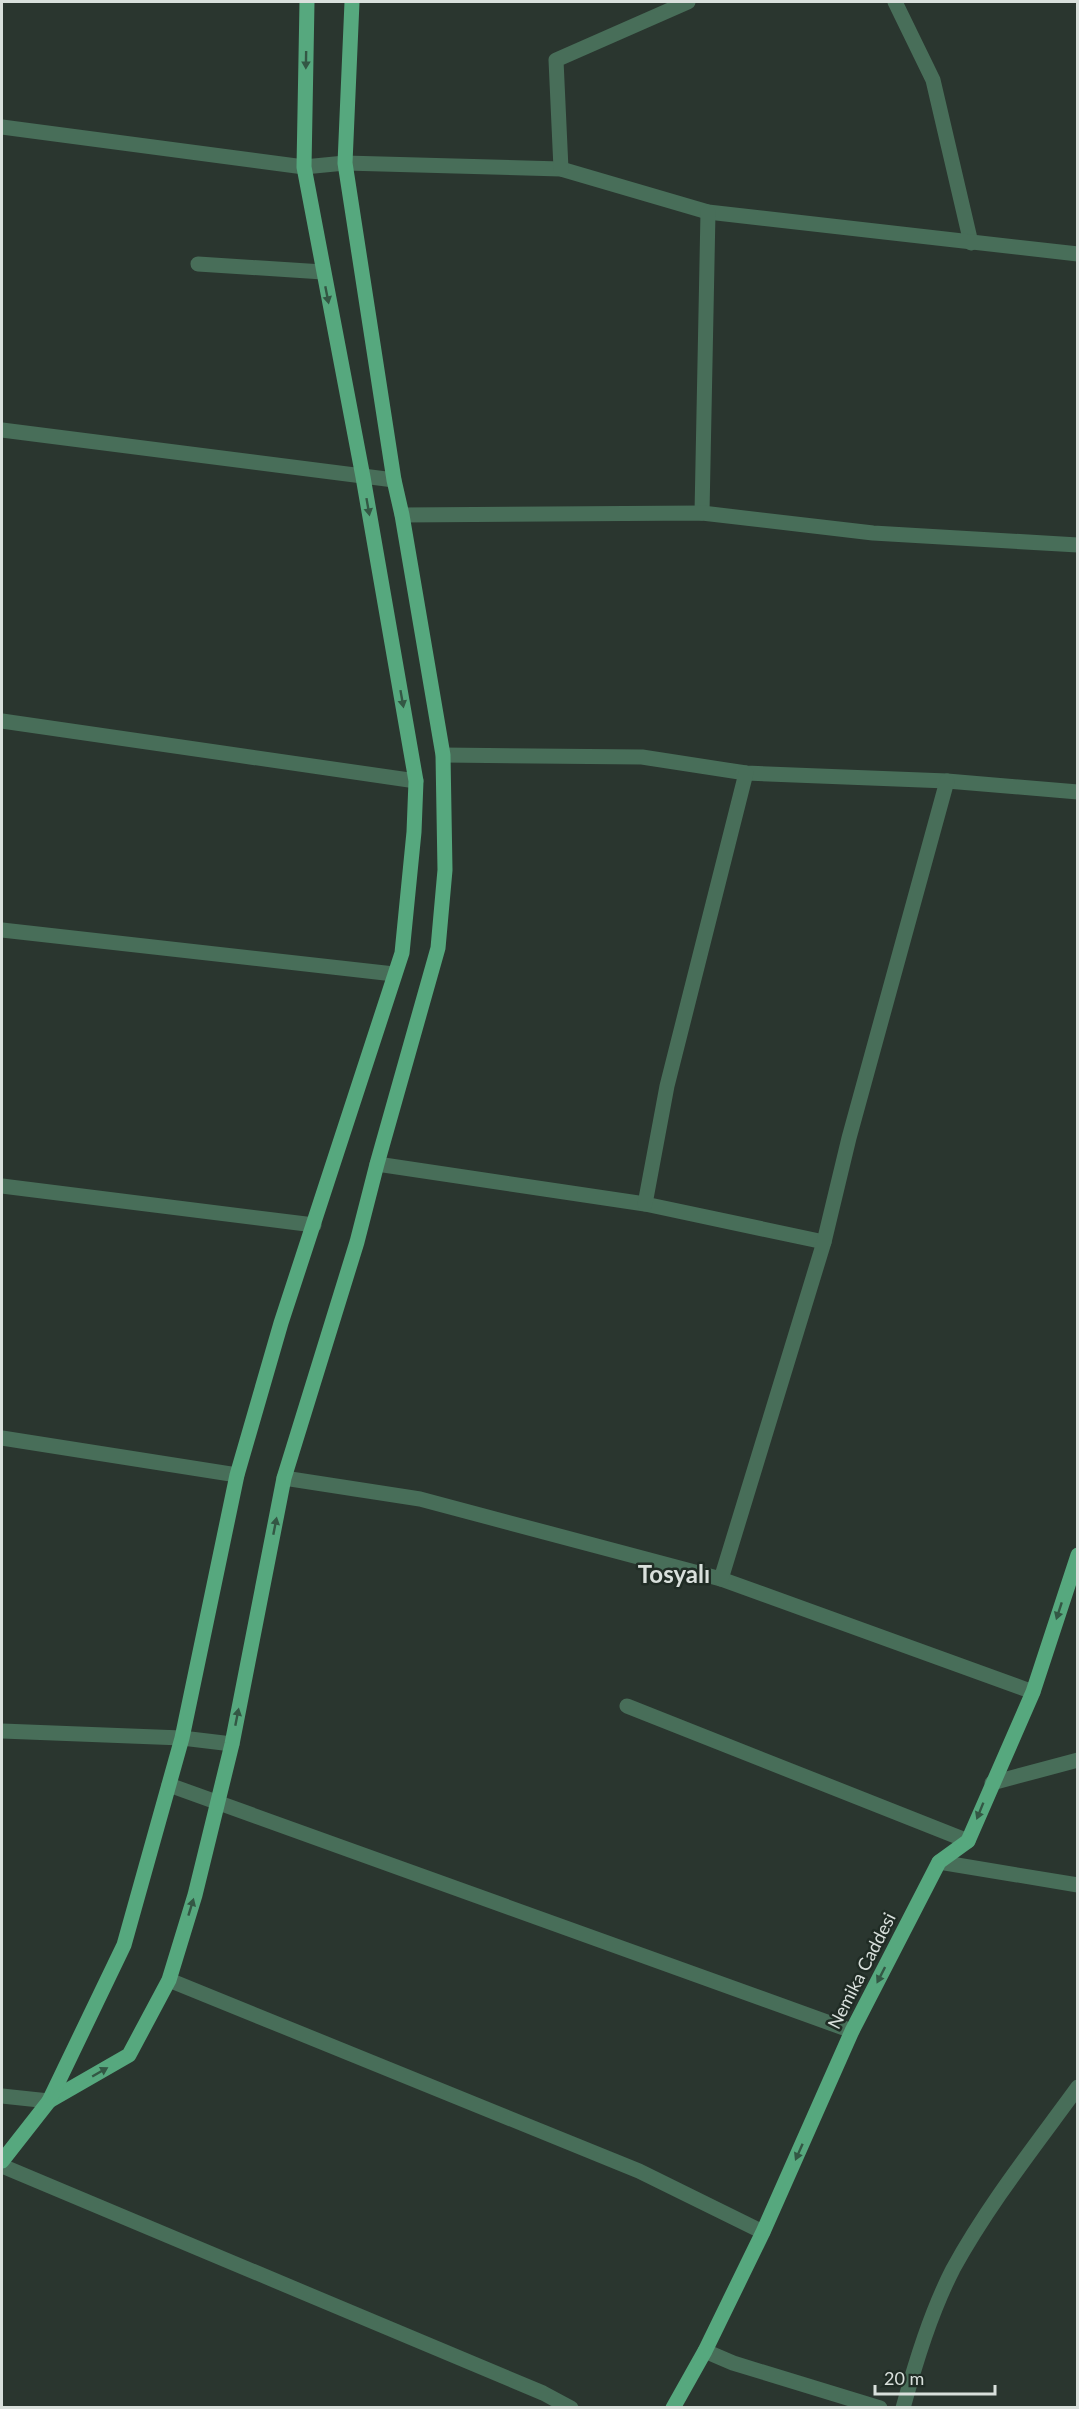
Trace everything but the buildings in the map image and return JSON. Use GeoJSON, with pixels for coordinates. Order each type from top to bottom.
{"type":"FeatureCollection","features":[{"type":"Feature","properties":{"kind":"main road"},"geometry":{"type":"LineString","coordinates":[[2,2161],[49,2101],[124,1945],[182,1738],[237,1475],[281,1323],[362,1082],[402,952],[414,832],[416,782],[363,477],[304,167],[307,2]]}},
{"type":"Feature","properties":{"kind":"main road"},"geometry":{"type":"LineString","coordinates":[[49,2101],[129,2055],[169,1980],[195,1895],[232,1744],[284,1478],[357,1242],[376,1164],[438,948],[445,870],[443,755],[394,480],[345,163],[352,2]]}},
{"type":"Feature","properties":{"kind":"main road"},"geometry":{"type":"LineString","coordinates":[[968,1841],[1033,1692],[1077,1555]]}},
{"type":"Feature","properties":{"kind":"main road","name":"Nemika Caddesi"},"geometry":{"type":"LineString","coordinates":[[673,2408],[705,2350],[763,2232],[852,2031],[939,1862],[968,1841]]}},
{"type":"Feature","properties":{"kind":"street"},"geometry":{"type":"LineString","coordinates":[[561,169],[556,60],[688,2]]}},
{"type":"Feature","properties":{"kind":"street"},"geometry":{"type":"LineString","coordinates":[[896,2],[933,80],[971,243]]}},
{"type":"Feature","properties":{"kind":"street"},"geometry":{"type":"LineString","coordinates":[[2,127],[304,167],[345,163],[561,169],[708,212],[1077,254]]}},
{"type":"Feature","properties":{"kind":"street"},"geometry":{"type":"LineString","coordinates":[[702,513],[708,212]]}},
{"type":"Feature","properties":{"kind":"street"},"geometry":{"type":"LineString","coordinates":[[198,264],[323,272]]}},
{"type":"Feature","properties":{"kind":"street"},"geometry":{"type":"LineString","coordinates":[[2,430],[394,480]]}},
{"type":"Feature","properties":{"kind":"street"},"geometry":{"type":"LineString","coordinates":[[402,515],[702,513],[873,533],[1077,545]]}},
{"type":"Feature","properties":{"kind":"street"},"geometry":{"type":"LineString","coordinates":[[2,721],[416,782]]}},
{"type":"Feature","properties":{"kind":"street"},"geometry":{"type":"LineString","coordinates":[[443,755],[642,757],[746,773],[947,781],[1077,792]]}},
{"type":"Feature","properties":{"kind":"street"},"geometry":{"type":"LineString","coordinates":[[645,1204],[667,1086],[746,773]]}},
{"type":"Feature","properties":{"kind":"street"},"geometry":{"type":"LineString","coordinates":[[721,1579],[824,1242],[849,1138],[947,781]]}},
{"type":"Feature","properties":{"kind":"street"},"geometry":{"type":"LineString","coordinates":[[2,930],[394,974]]}},
{"type":"Feature","properties":{"kind":"street"},"geometry":{"type":"LineString","coordinates":[[376,1164],[645,1204],[824,1242]]}},
{"type":"Feature","properties":{"kind":"street"},"geometry":{"type":"LineString","coordinates":[[2,1186],[314,1224]]}},
{"type":"Feature","properties":{"kind":"street"},"geometry":{"type":"LineString","coordinates":[[2,1438],[237,1475]]}},
{"type":"Feature","properties":{"kind":"street"},"geometry":{"type":"LineString","coordinates":[[284,1478],[420,1498],[721,1579],[1033,1692]]}},
{"type":"Feature","properties":{"kind":"street"},"geometry":{"type":"LineString","coordinates":[[627,1706],[968,1841]]}},
{"type":"Feature","properties":{"kind":"street"},"geometry":{"type":"LineString","coordinates":[[2,1731],[182,1738],[232,1744]]}},
{"type":"Feature","properties":{"kind":"street"},"geometry":{"type":"LineString","coordinates":[[992,1783],[1077,1760]]}},
{"type":"Feature","properties":{"kind":"street"},"geometry":{"type":"LineString","coordinates":[[169,1785],[852,2031]]}},
{"type":"Feature","properties":{"kind":"street"},"geometry":{"type":"LineString","coordinates":[[939,1862],[1077,1885]]}},
{"type":"Feature","properties":{"kind":"street"},"geometry":{"type":"LineString","coordinates":[[169,1980],[639,2171],[763,2232]]}},
{"type":"Feature","properties":{"kind":"street"},"geometry":{"type":"LineString","coordinates":[[903,2408],[922,2347],[953,2270],[1077,2087]]}},
{"type":"Feature","properties":{"kind":"street"},"geometry":{"type":"LineString","coordinates":[[2,2096],[49,2101]]}},
{"type":"Feature","properties":{"kind":"street"},"geometry":{"type":"LineString","coordinates":[[2,2166],[543,2393],[571,2408]]}},
{"type":"Feature","properties":{"kind":"street"},"geometry":{"type":"LineString","coordinates":[[705,2350],[733,2363],[880,2408]]}},
{"type":"Feature","properties":{"kind":"district","name":"Tosyalı"},"geometry":{"type":"Point","coordinates":[674,1575]}}]}
